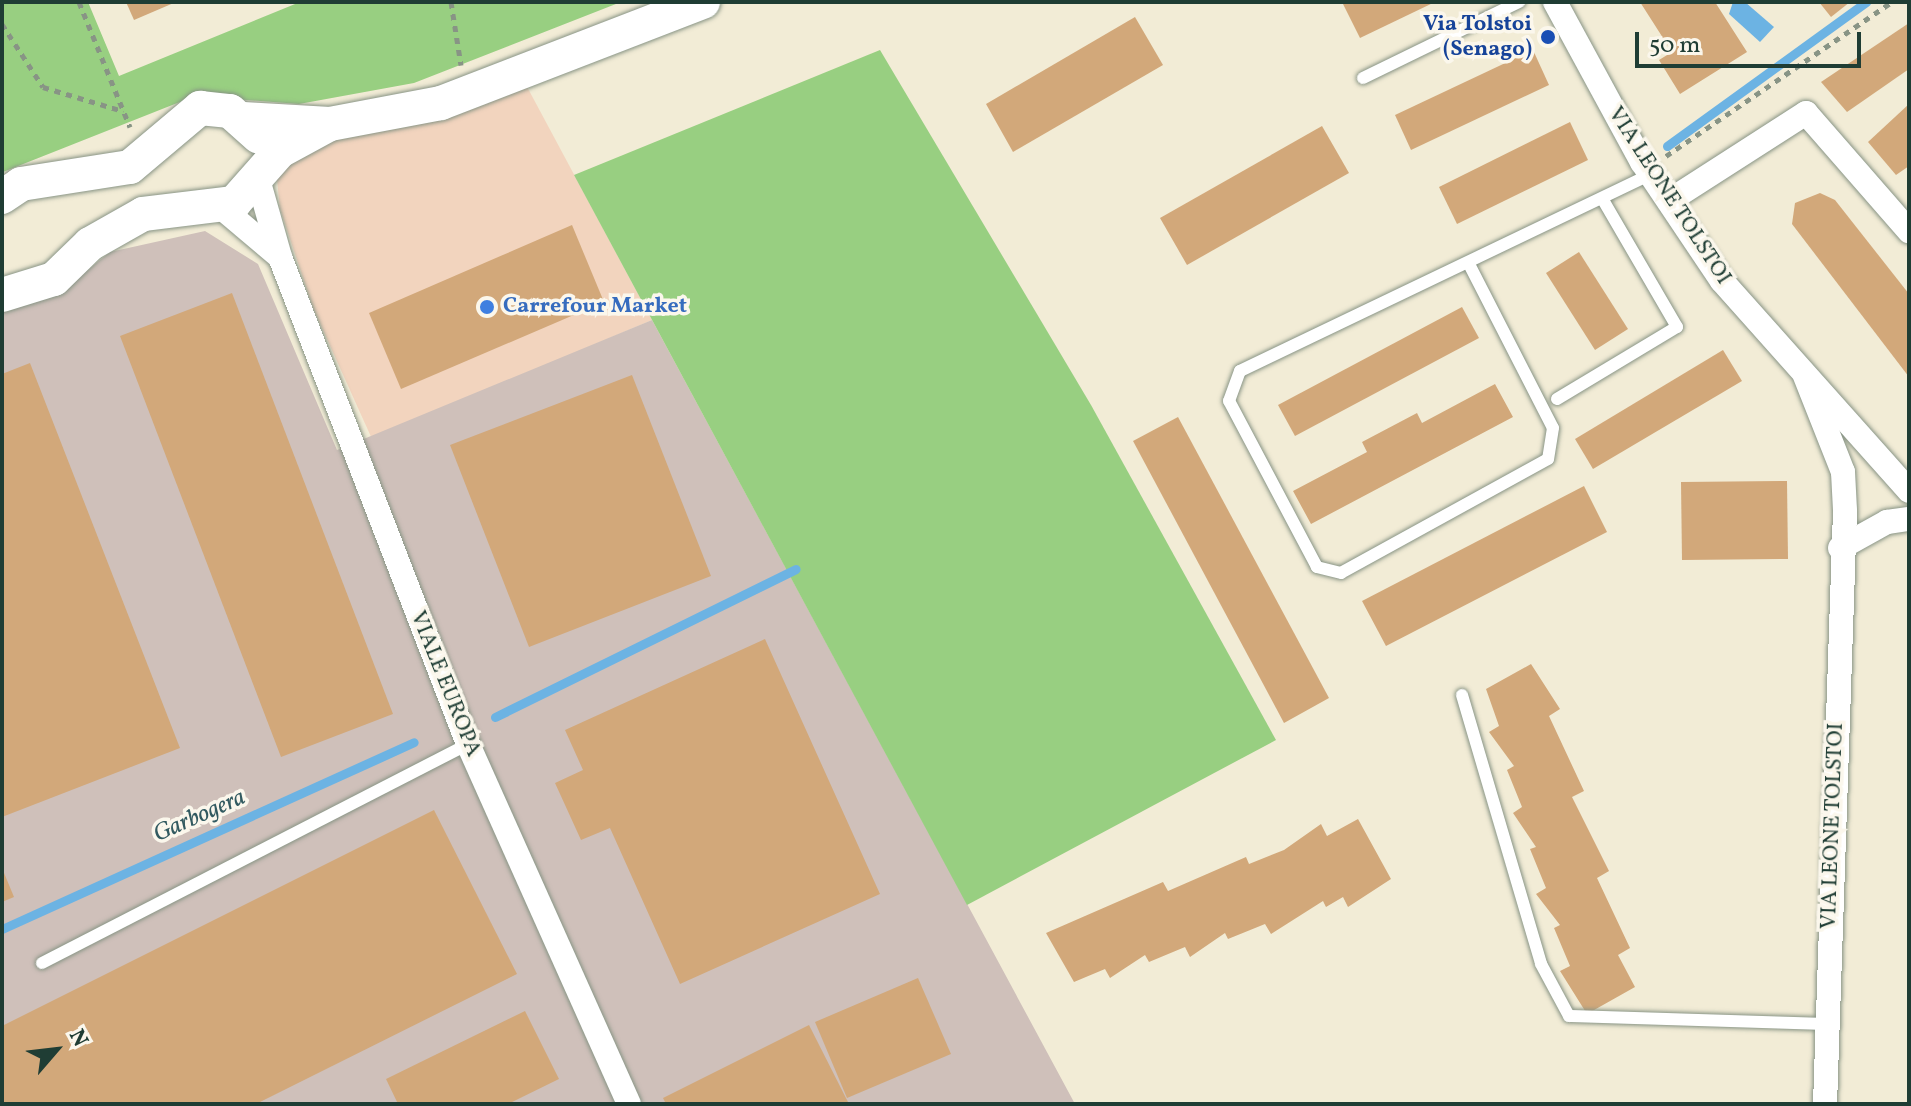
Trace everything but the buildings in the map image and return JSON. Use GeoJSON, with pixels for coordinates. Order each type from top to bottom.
{"type":"FeatureCollection","features":[{"type":"Feature","properties":{"kind":"street"},"geometry":{"type":"LineString","coordinates":[[3,192],[113,174],[143,157],[200,108],[243,119],[330,124],[461,98],[703,2]]}},
{"type":"Feature","properties":{"kind":"street","name":"VIA LEONE TOLSTOI"},"geometry":{"type":"LineString","coordinates":[[1555,2],[1646,168],[1722,281],[1909,491]]}},
{"type":"Feature","properties":{"kind":"street"},"geometry":{"type":"LineString","coordinates":[[1669,201],[1806,113],[1909,231]]}},
{"type":"Feature","properties":{"kind":"street"},"geometry":{"type":"LineString","coordinates":[[243,119],[261,141],[258,179]]}},
{"type":"Feature","properties":{"kind":"street"},"geometry":{"type":"LineString","coordinates":[[8,286],[54,279],[90,244],[143,214],[222,208],[258,179],[280,151],[330,124]]}},
{"type":"Feature","properties":{"kind":"street","name":"VIALE EUROPA"},"geometry":{"type":"LineString","coordinates":[[258,179],[280,257],[468,744],[629,1104]]}},
{"type":"Feature","properties":{"kind":"street"},"geometry":{"type":"LineString","coordinates":[[222,208],[280,257]]}},
{"type":"Feature","properties":{"kind":"street","name":"VIA LEONE TOLSTOI"},"geometry":{"type":"LineString","coordinates":[[1805,376],[1843,472],[1825,1104]]}},
{"type":"Feature","properties":{"kind":"street"},"geometry":{"type":"LineString","coordinates":[[1840,548],[1887,522],[1909,519]]}},
{"type":"Feature","properties":{"kind":"lane"},"geometry":{"type":"LineString","coordinates":[[1363,78],[1519,2]]}},
{"type":"Feature","properties":{"kind":"lane"},"geometry":{"type":"LineString","coordinates":[[1469,264],[1553,428],[1548,459],[1341,573],[1317,567],[1229,401],[1240,371],[1603,200],[1646,168]]}},
{"type":"Feature","properties":{"kind":"lane"},"geometry":{"type":"LineString","coordinates":[[1557,399],[1677,327],[1603,200]]}},
{"type":"Feature","properties":{"kind":"lane"},"geometry":{"type":"LineString","coordinates":[[1462,695],[1541,964],[1569,1016],[1828,1024]]}},
{"type":"Feature","properties":{"kind":"lane"},"geometry":{"type":"LineString","coordinates":[[42,963],[468,744]]}},
{"type":"Feature","properties":{"kind":"path"},"geometry":{"type":"LineString","coordinates":[[79,2],[143,157]]}},
{"type":"Feature","properties":{"kind":"path"},"geometry":{"type":"LineString","coordinates":[[451,2],[461,98]]}},
{"type":"Feature","properties":{"kind":"path"},"geometry":{"type":"LineString","coordinates":[[1646,168],[1669,156],[1892,2]]}},
{"type":"Feature","properties":{"kind":"path"},"geometry":{"type":"LineString","coordinates":[[2,24],[43,87],[123,111]]}},
{"type":"Feature","properties":{"kind":"shaded area"},"geometry":{"type":"Polygon","coordinates":[[[525,83],[652,320],[372,439],[313,308],[280,209],[276,170],[310,145],[525,83]]]}},
{"type":"Feature","properties":{"kind":"shaded area"},"geometry":{"type":"Polygon","coordinates":[[[205,231],[258,264],[337,450],[652,320],[1075,1104],[2,1104],[2,310],[62,291],[110,252],[205,231]]]}},
{"type":"Feature","properties":{"kind":"green space"},"geometry":{"type":"Polygon","coordinates":[[[2,2],[88,2],[119,76],[300,2],[621,2],[414,83],[299,104],[195,96],[3,172],[2,2]]]}},
{"type":"Feature","properties":{"kind":"green space"},"geometry":{"type":"Polygon","coordinates":[[[880,50],[1091,405],[1276,740],[967,905],[574,175],[880,50]]]}},
{"type":"Feature","properties":{"kind":"water"},"geometry":{"type":"Polygon","coordinates":[[[1733,2],[1745,2],[1774,27],[1760,42],[1729,14],[1733,2]]]}},
{"type":"Feature","properties":{"kind":"waterway","name":"Garbogera"},"geometry":{"type":"LineString","coordinates":[[1667,146],[1866,2]]}},
{"type":"Feature","properties":{"kind":"waterway","name":"Garbogera"},"geometry":{"type":"LineString","coordinates":[[495,717],[796,569]]}},
{"type":"Feature","properties":{"kind":"waterway","name":"Garbogera"},"geometry":{"type":"LineString","coordinates":[[2,929],[414,742]]}},
{"type":"Feature","properties":{"kind":"place","name":"Via Tolstoi (Senago)"},"geometry":{"type":"Point","coordinates":[1548,37]}},
{"type":"Feature","properties":{"kind":"place","name":"Carrefour Market"},"geometry":{"type":"Point","coordinates":[487,307]}}]}
